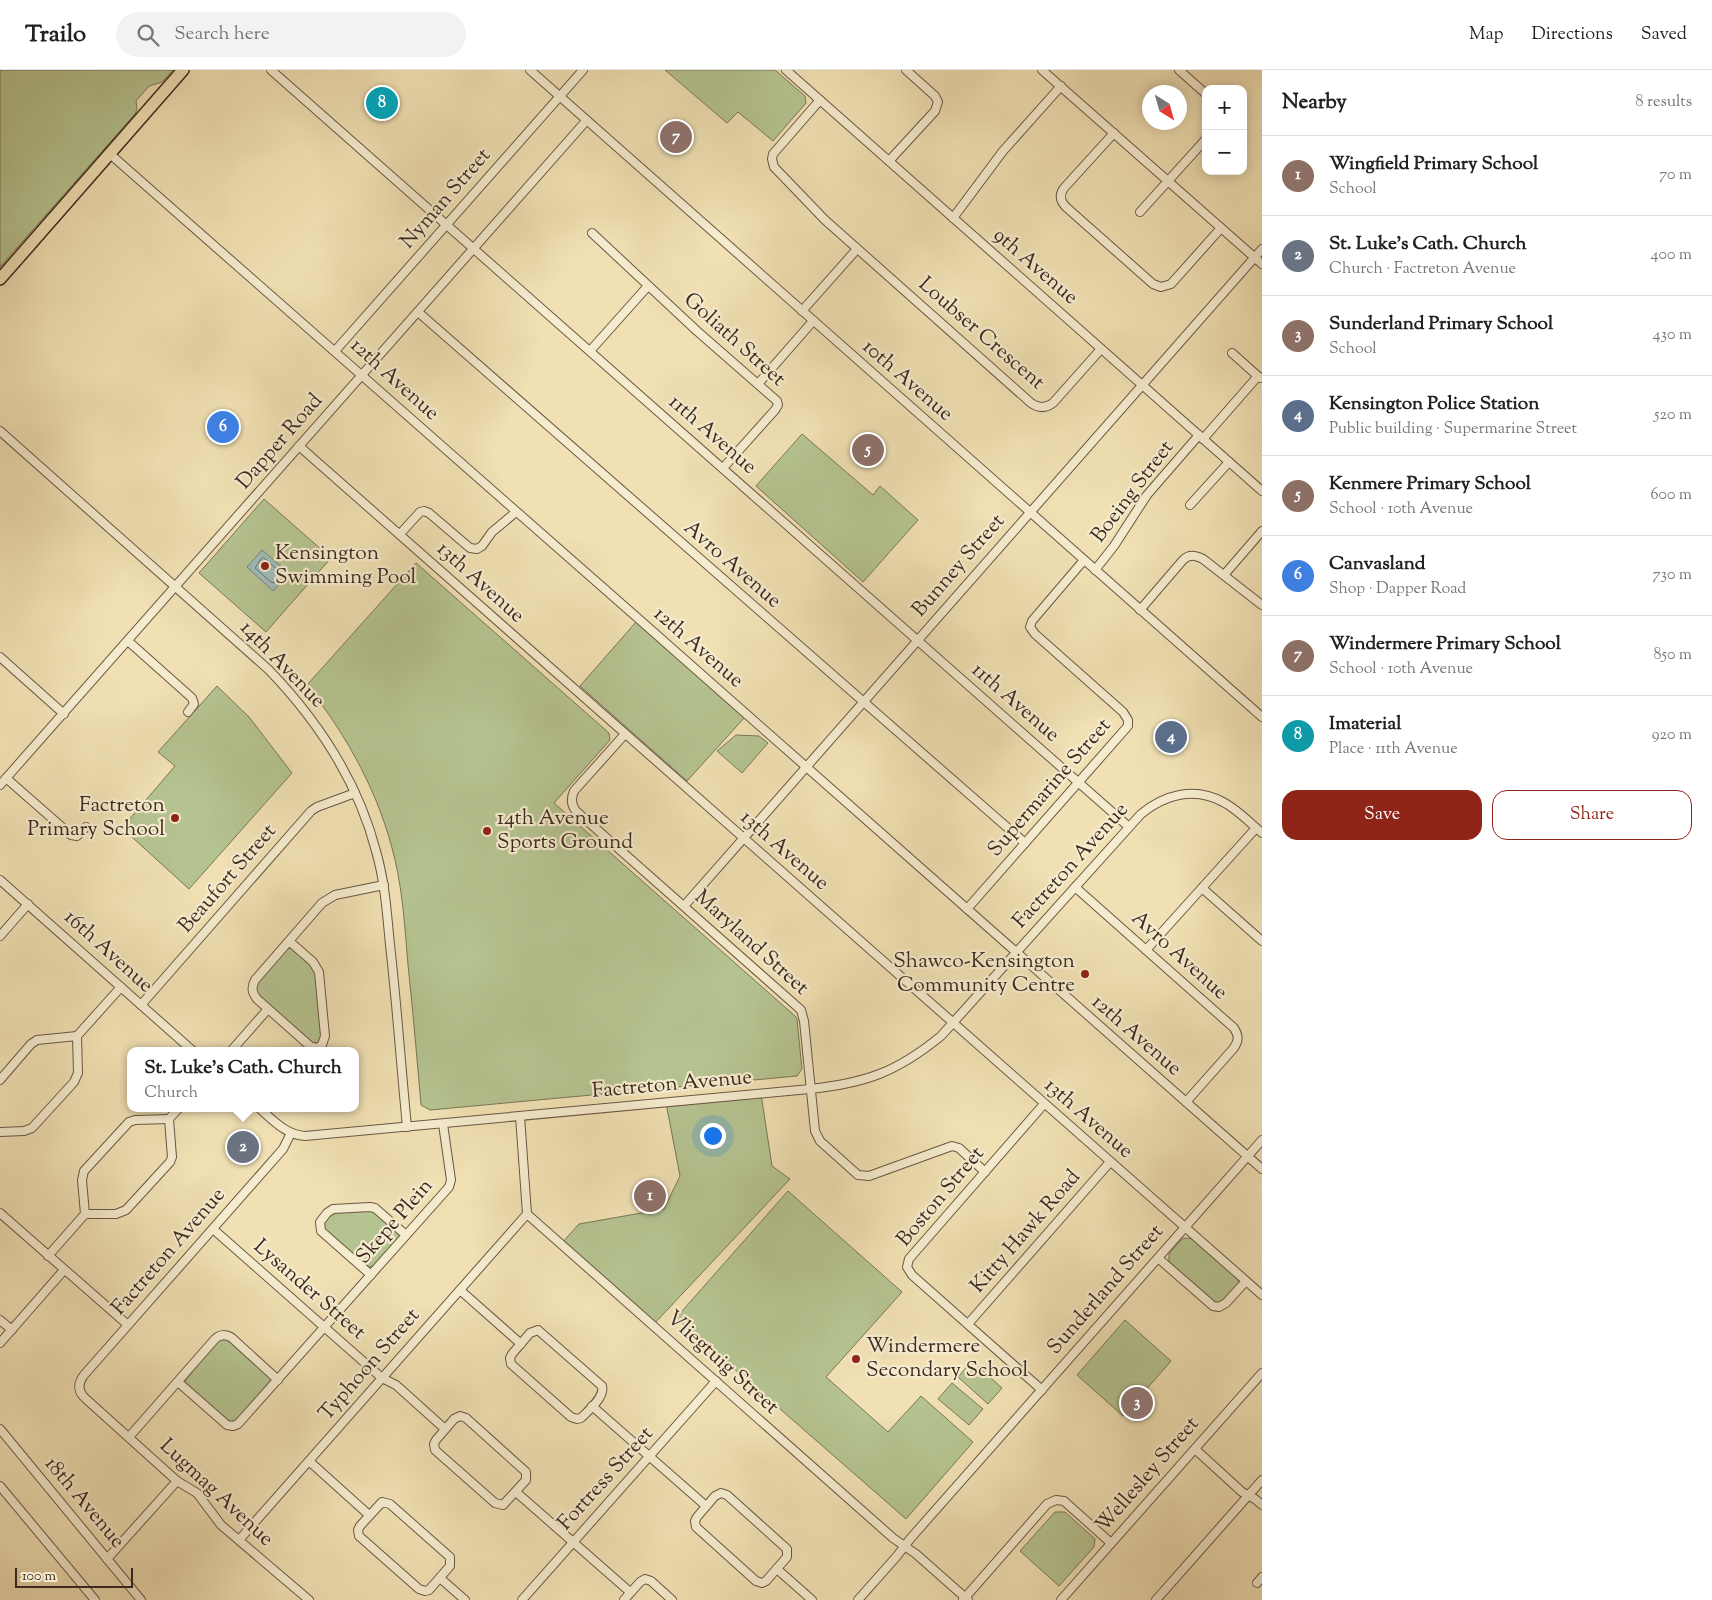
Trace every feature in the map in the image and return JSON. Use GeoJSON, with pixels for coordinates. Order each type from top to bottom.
{"type":"FeatureCollection","features":[{"type":"Feature","properties":{"kind":"main road"},"geometry":{"type":"LineString","coordinates":[[0,279],[184,70]]}},
{"type":"Feature","properties":{"kind":"street","name":"11th Avenue"},"geometry":{"type":"LineString","coordinates":[[271,70],[1129,827]]}},
{"type":"Feature","properties":{"kind":"street","name":"10th Avenue"},"geometry":{"type":"LineString","coordinates":[[530,70],[1262,717]]}},
{"type":"Feature","properties":{"kind":"street","name":"Nyman Street"},"geometry":{"type":"LineString","coordinates":[[335,351],[583,70]]}},
{"type":"Feature","properties":{"kind":"street","name":"9th Avenue"},"geometry":{"type":"LineString","coordinates":[[786,70],[1262,491]]}},
{"type":"Feature","properties":{"kind":"street"},"geometry":{"type":"LineString","coordinates":[[889,161],[937,106],[935,96],[906,70]]}},
{"type":"Feature","properties":{"kind":"street"},"geometry":{"type":"LineString","coordinates":[[1042,70],[1262,264]]}},
{"type":"Feature","properties":{"kind":"street"},"geometry":{"type":"LineString","coordinates":[[1179,70],[1202,90]]}},
{"type":"Feature","properties":{"kind":"street"},"geometry":{"type":"LineString","coordinates":[[953,218],[1003,151],[1060,86]]}},
{"type":"Feature","properties":{"kind":"street","name":"Loubser Crescent"},"geometry":{"type":"LineString","coordinates":[[820,100],[775,151],[772,156],[772,162],[776,170],[825,220],[857,249],[1036,406],[1046,407],[1053,403],[1101,349]]}},
{"type":"Feature","properties":{"kind":"street","name":"Dapper Road"},"geometry":{"type":"LineString","coordinates":[[0,785],[586,121]]}},
{"type":"Feature","properties":{"kind":"street"},"geometry":{"type":"LineString","coordinates":[[1114,133],[1062,191],[1061,201],[1152,284],[1161,287],[1171,284],[1221,228]]}},
{"type":"Feature","properties":{"kind":"street"},"geometry":{"type":"LineString","coordinates":[[1140,212],[1202,143]]}},
{"type":"Feature","properties":{"kind":"street","name":"12th Avenue"},"geometry":{"type":"LineString","coordinates":[[110,154],[1262,1169]]}},
{"type":"Feature","properties":{"kind":"street","name":"Goliath Street"},"geometry":{"type":"LineString","coordinates":[[592,233],[696,331],[775,399],[777,408],[723,468]]}},
{"type":"Feature","properties":{"kind":"street"},"geometry":{"type":"LineString","coordinates":[[802,312],[857,249]]}},
{"type":"Feature","properties":{"kind":"street","name":"Bunney Street"},"geometry":{"type":"LineString","coordinates":[[684,906],[1262,249]]}},
{"type":"Feature","properties":{"kind":"street"},"geometry":{"type":"LineString","coordinates":[[590,351],[648,286]]}},
{"type":"Feature","properties":{"kind":"street","name":"Avro Avenue"},"geometry":{"type":"LineString","coordinates":[[418,312],[1025,843]]}},
{"type":"Feature","properties":{"kind":"street"},"geometry":{"type":"LineString","coordinates":[[758,384],[813,321]]}},
{"type":"Feature","properties":{"kind":"street"},"geometry":{"type":"LineString","coordinates":[[1232,353],[1260,378]]}},
{"type":"Feature","properties":{"kind":"street","name":"Boeing Street"},"geometry":{"type":"LineString","coordinates":[[1095,570],[1114,546],[1147,495],[1260,378]]}},
{"type":"Feature","properties":{"kind":"street","name":"14th Avenue"},"geometry":{"type":"LineString","coordinates":[[0,431],[250,652],[293,696],[313,720],[332,749],[355,793],[376,851],[384,885],[407,1127]]}},
{"type":"Feature","properties":{"kind":"street","name":"13th Avenue"},"geometry":{"type":"LineString","coordinates":[[299,446],[1262,1295]]}},
{"type":"Feature","properties":{"kind":"street"},"geometry":{"type":"LineString","coordinates":[[1190,506],[1229,462]]}},
{"type":"Feature","properties":{"kind":"street"},"geometry":{"type":"LineString","coordinates":[[400,534],[420,512],[427,511],[470,548],[475,550],[480,548],[492,532],[516,512]]}},
{"type":"Feature","properties":{"kind":"street"},"geometry":{"type":"LineString","coordinates":[[1224,575],[1262,532]]}},
{"type":"Feature","properties":{"kind":"street"},"geometry":{"type":"LineString","coordinates":[[1140,610],[1187,557],[1198,556],[1262,605]]}},
{"type":"Feature","properties":{"kind":"street","name":"Supermarine Street"},"geometry":{"type":"LineString","coordinates":[[967,910],[1128,726],[1128,720],[1123,712],[1035,634],[1030,627],[1030,623],[1084,560]]}},
{"type":"Feature","properties":{"kind":"street"},"geometry":{"type":"LineString","coordinates":[[128,641],[192,698],[194,704],[188,712]]}},
{"type":"Feature","properties":{"kind":"street"},"geometry":{"type":"LineString","coordinates":[[0,657],[64,714]]}},
{"type":"Feature","properties":{"kind":"street","name":"Maryland Street"},"geometry":{"type":"LineString","coordinates":[[625,734],[574,791],[572,806],[801,1010],[804,1021],[810,1090],[817,1136],[858,1175],[869,1176],[952,1146],[959,1148],[985,1172]]}},
{"type":"Feature","properties":{"kind":"street"},"geometry":{"type":"LineString","coordinates":[[6,778],[71,835],[77,836],[86,826]]}},
{"type":"Feature","properties":{"kind":"street","name":"Beaufort Street"},"geometry":{"type":"LineString","coordinates":[[141,1005],[311,811],[355,793]]}},
{"type":"Feature","properties":{"kind":"street","name":"Factreton Avenue"},"geometry":{"type":"LineString","coordinates":[[80,1390],[81,1378],[283,1149],[291,1133],[304,1136],[443,1124],[810,1090],[842,1086],[862,1081],[891,1069],[930,1045],[953,1024],[1129,827],[1151,806],[1174,795],[1187,793],[1210,796],[1223,802],[1259,830]]}},
{"type":"Feature","properties":{"kind":"street"},"geometry":{"type":"LineString","coordinates":[[1146,950],[1202,888],[1259,830]]}},
{"type":"Feature","properties":{"kind":"street","name":"16th Avenue"},"geometry":{"type":"LineString","coordinates":[[0,880],[188,1047]]}},
{"type":"Feature","properties":{"kind":"street"},"geometry":{"type":"LineString","coordinates":[[314,1047],[268,1009],[254,994],[252,986],[254,980],[322,903],[335,895],[384,885]]}},
{"type":"Feature","properties":{"kind":"street","name":"Avro Avenue"},"geometry":{"type":"LineString","coordinates":[[1076,887],[1234,1028],[1238,1034],[1238,1040],[1233,1049],[1186,1102]]}},
{"type":"Feature","properties":{"kind":"street"},"geometry":{"type":"LineString","coordinates":[[1202,888],[1262,941]]}},
{"type":"Feature","properties":{"kind":"street"},"geometry":{"type":"LineString","coordinates":[[0,936],[28,904]]}},
{"type":"Feature","properties":{"kind":"street"},"geometry":{"type":"LineString","coordinates":[[289,941],[313,962],[319,972],[325,1036],[322,1045],[319,1047]]}},
{"type":"Feature","properties":{"kind":"street"},"geometry":{"type":"LineString","coordinates":[[0,1080],[31,1044],[37,1040],[77,1036],[121,987]]}},
{"type":"Feature","properties":{"kind":"street"},"geometry":{"type":"LineString","coordinates":[[235,1047],[268,1009]]}},
{"type":"Feature","properties":{"kind":"street"},"geometry":{"type":"LineString","coordinates":[[0,1132],[24,1131],[32,1128],[74,1082],[78,1073],[77,1036]]}},
{"type":"Feature","properties":{"kind":"street","name":"Boston Street"},"geometry":{"type":"LineString","coordinates":[[1042,1390],[912,1275],[907,1268],[909,1259],[1044,1104]]}},
{"type":"Feature","properties":{"kind":"street"},"geometry":{"type":"LineString","coordinates":[[48,1256],[85,1214],[82,1176],[110,1142],[129,1122],[135,1120],[168,1120],[175,1112]]}},
{"type":"Feature","properties":{"kind":"street"},"geometry":{"type":"LineString","coordinates":[[264,1112],[291,1133]]}},
{"type":"Feature","properties":{"kind":"street"},"geometry":{"type":"LineString","coordinates":[[520,1116],[527,1214]]}},
{"type":"Feature","properties":{"kind":"street"},"geometry":{"type":"LineString","coordinates":[[85,1214],[116,1214],[126,1210],[170,1162],[172,1157],[168,1120]]}},
{"type":"Feature","properties":{"kind":"street","name":"Skepe Plein"},"geometry":{"type":"LineString","coordinates":[[178,1382],[225,1423],[233,1426],[238,1424],[450,1184],[443,1124]]}},
{"type":"Feature","properties":{"kind":"street","name":"Sunderland Street"},"geometry":{"type":"LineString","coordinates":[[858,1600],[1262,1140]]}},
{"type":"Feature","properties":{"kind":"street","name":"Kitty Hawk Road"},"geometry":{"type":"LineString","coordinates":[[968,1324],[1110,1162]]}},
{"type":"Feature","properties":{"kind":"street"},"geometry":{"type":"LineString","coordinates":[[371,1275],[321,1231],[320,1222],[327,1213],[335,1209],[376,1208],[406,1235]]}},
{"type":"Feature","properties":{"kind":"street"},"geometry":{"type":"LineString","coordinates":[[0,1213],[128,1325]]}},
{"type":"Feature","properties":{"kind":"street","name":"Typhoon Street"},"geometry":{"type":"LineString","coordinates":[[239,1540],[527,1214]]}},
{"type":"Feature","properties":{"kind":"street","name":"Vliegtuig Street"},"geometry":{"type":"LineString","coordinates":[[527,1214],[893,1538],[905,1546],[965,1599]]}},
{"type":"Feature","properties":{"kind":"street","name":"Lysander Street"},"geometry":{"type":"LineString","coordinates":[[213,1229],[324,1328],[382,1378],[396,1385],[445,1429]]}},
{"type":"Feature","properties":{"kind":"street"},"geometry":{"type":"LineString","coordinates":[[1158,1258],[1213,1306],[1219,1307],[1226,1303],[1246,1281]]}},
{"type":"Feature","properties":{"kind":"street"},"geometry":{"type":"LineString","coordinates":[[0,1343],[64,1270]]}},
{"type":"Feature","properties":{"kind":"street"},"geometry":{"type":"LineString","coordinates":[[460,1290],[521,1344]]}},
{"type":"Feature","properties":{"kind":"street"},"geometry":{"type":"LineString","coordinates":[[0,1320],[12,1330]]}},
{"type":"Feature","properties":{"kind":"street"},"geometry":{"type":"LineString","coordinates":[[538,1330],[602,1386],[602,1394],[581,1418],[575,1419],[511,1364],[511,1356],[521,1344],[532,1332],[538,1330]]}},
{"type":"Feature","properties":{"kind":"street"},"geometry":{"type":"LineString","coordinates":[[129,1437],[215,1339],[224,1335],[232,1338],[278,1380]]}},
{"type":"Feature","properties":{"kind":"street","name":"Wellesley Street"},"geometry":{"type":"LineString","coordinates":[[1061,1600],[1262,1373]]}},
{"type":"Feature","properties":{"kind":"street","name":"Fortress Street"},"geometry":{"type":"LineString","coordinates":[[522,1600],[716,1381]]}},
{"type":"Feature","properties":{"kind":"street","name":"Lugmag Avenue"},"geometry":{"type":"LineString","coordinates":[[80,1390],[86,1399],[178,1481],[197,1493],[212,1515],[309,1600]]}},
{"type":"Feature","properties":{"kind":"street"},"geometry":{"type":"LineString","coordinates":[[592,1406],[706,1506]]}},
{"type":"Feature","properties":{"kind":"street"},"geometry":{"type":"LineString","coordinates":[[464,1417],[525,1470],[526,1480],[516,1492],[505,1504],[497,1504],[436,1452],[434,1442],[456,1418],[464,1417]]}},
{"type":"Feature","properties":{"kind":"street","name":"18th Avenue"},"geometry":{"type":"LineString","coordinates":[[0,1429],[141,1600]]}},
{"type":"Feature","properties":{"kind":"street"},"geometry":{"type":"LineString","coordinates":[[1195,1449],[1242,1492],[1262,1505]]}},
{"type":"Feature","properties":{"kind":"street"},"geometry":{"type":"LineString","coordinates":[[309,1461],[370,1515]]}},
{"type":"Feature","properties":{"kind":"street"},"geometry":{"type":"LineString","coordinates":[[1156,1600],[1262,1480]]}},
{"type":"Feature","properties":{"kind":"street"},"geometry":{"type":"LineString","coordinates":[[107,1559],[178,1481]]}},
{"type":"Feature","properties":{"kind":"street"},"geometry":{"type":"LineString","coordinates":[[0,1486],[95,1600]]}},
{"type":"Feature","properties":{"kind":"street"},"geometry":{"type":"LineString","coordinates":[[516,1492],[630,1592]]}},
{"type":"Feature","properties":{"kind":"street"},"geometry":{"type":"LineString","coordinates":[[721,1493],[727,1495],[787,1549],[787,1557],[777,1569],[766,1581],[760,1582],[756,1580],[696,1527],[696,1519],[717,1495],[721,1493]]}},
{"type":"Feature","properties":{"kind":"street"},"geometry":{"type":"LineString","coordinates":[[965,1599],[1047,1504],[1056,1500],[1064,1501],[1111,1543]]}},
{"type":"Feature","properties":{"kind":"street"},"geometry":{"type":"LineString","coordinates":[[380,1503],[388,1503],[450,1557],[449,1567],[440,1578],[429,1590],[421,1590],[359,1536],[358,1530],[380,1503]]}},
{"type":"Feature","properties":{"kind":"street"},"geometry":{"type":"LineString","coordinates":[[777,1569],[812,1600]]}},
{"type":"Feature","properties":{"kind":"street"},"geometry":{"type":"LineString","coordinates":[[440,1578],[465,1600]]}},
{"type":"Feature","properties":{"kind":"street"},"geometry":{"type":"LineString","coordinates":[[624,1600],[641,1581],[647,1580],[672,1600]]}},
{"type":"Feature","properties":{"kind":"street"},"geometry":{"type":"LineString","coordinates":[[1162,1594],[1169,1600]]}},
{"type":"Feature","properties":{"kind":"green space"},"geometry":{"type":"Polygon","coordinates":[[[0,70],[173,70],[162,82],[149,86],[136,101],[137,109],[135,114],[0,267],[0,70]]]}},
{"type":"Feature","properties":{"kind":"green space"},"geometry":{"type":"Polygon","coordinates":[[[665,70],[775,70],[805,96],[806,103],[773,141],[738,112],[727,123],[665,70]]]}},
{"type":"Feature","properties":{"kind":"green space"},"geometry":{"type":"Polygon","coordinates":[[[802,434],[873,495],[880,486],[918,520],[863,582],[756,486],[802,434]]]}},
{"type":"Feature","properties":{"kind":"green space","name":"Kensington Swimming Pool"},"geometry":{"type":"Polygon","coordinates":[[[264,499],[331,558],[266,632],[199,573],[264,499]]]}},
{"type":"Feature","properties":{"kind":"green space","name":"14th Avenue Sports Ground"},"geometry":{"type":"Polygon","coordinates":[[[416,563],[609,733],[610,740],[554,803],[795,1016],[797,1019],[802,1069],[797,1076],[430,1110],[421,1105],[402,899],[389,836],[361,768],[336,725],[307,685],[416,563]]]}},
{"type":"Feature","properties":{"kind":"green space"},"geometry":{"type":"Polygon","coordinates":[[[636,622],[745,717],[687,781],[580,686],[636,622]]]}},
{"type":"Feature","properties":{"kind":"green space","name":"Factreton Primary School"},"geometry":{"type":"Polygon","coordinates":[[[217,686],[249,717],[292,773],[189,889],[122,828],[175,766],[158,752],[217,686]]]}},
{"type":"Feature","properties":{"kind":"green space"},"geometry":{"type":"Polygon","coordinates":[[[736,735],[759,736],[768,743],[742,773],[717,751],[736,735]]]}},
{"type":"Feature","properties":{"kind":"green space"},"geometry":{"type":"Polygon","coordinates":[[[292,948],[312,965],[316,971],[322,1037],[317,1043],[312,1043],[259,997],[256,992],[256,984],[286,949],[292,948]]]}},
{"type":"Feature","properties":{"kind":"green space"},"geometry":{"type":"Polygon","coordinates":[[[761,1094],[772,1166],[790,1179],[653,1325],[561,1244],[579,1224],[664,1209],[680,1176],[666,1103],[761,1094]]]}},
{"type":"Feature","properties":{"kind":"green space","name":"Windermere Secondary School"},"geometry":{"type":"Polygon","coordinates":[[[788,1191],[902,1292],[826,1377],[888,1432],[921,1396],[973,1442],[906,1519],[676,1318],[788,1191]]]}},
{"type":"Feature","properties":{"kind":"green space"},"geometry":{"type":"Polygon","coordinates":[[[371,1210],[399,1232],[399,1238],[374,1266],[367,1267],[324,1229],[324,1222],[334,1213],[371,1210]]]}},
{"type":"Feature","properties":{"kind":"green space"},"geometry":{"type":"Polygon","coordinates":[[[1184,1238],[1194,1239],[1238,1279],[1239,1284],[1219,1303],[1215,1303],[1169,1263],[1169,1254],[1184,1238]]]}},
{"type":"Feature","properties":{"kind":"green space"},"geometry":{"type":"Polygon","coordinates":[[[1125,1320],[1171,1361],[1123,1416],[1077,1375],[1125,1320]]]}},
{"type":"Feature","properties":{"kind":"green space"},"geometry":{"type":"Polygon","coordinates":[[[223,1338],[229,1339],[272,1379],[238,1421],[230,1423],[185,1383],[217,1341],[223,1338]]]}},
{"type":"Feature","properties":{"kind":"green space"},"geometry":{"type":"Polygon","coordinates":[[[972,1361],[1002,1388],[988,1404],[958,1377],[972,1361]]]}},
{"type":"Feature","properties":{"kind":"green space"},"geometry":{"type":"Polygon","coordinates":[[[952,1383],[983,1409],[969,1425],[938,1399],[952,1383]]]}},
{"type":"Feature","properties":{"kind":"green space"},"geometry":{"type":"Polygon","coordinates":[[[1055,1512],[1065,1512],[1095,1539],[1094,1547],[1059,1586],[1020,1551],[1055,1512]]]}},
{"type":"Feature","properties":{"kind":"water"},"geometry":{"type":"Polygon","coordinates":[[[262,550],[289,573],[273,591],[247,567],[262,550]]]}},
{"type":"Feature","properties":{"kind":"place","name":"Imaterial"},"geometry":{"type":"Point","coordinates":[382,103]}},
{"type":"Feature","properties":{"kind":"place","name":"Windermere Primary School"},"geometry":{"type":"Point","coordinates":[676,137]}},
{"type":"Feature","properties":{"kind":"place","name":"Canvasland"},"geometry":{"type":"Point","coordinates":[223,427]}},
{"type":"Feature","properties":{"kind":"place","name":"Kenmere Primary School"},"geometry":{"type":"Point","coordinates":[868,450]}},
{"type":"Feature","properties":{"kind":"place","name":"Kensington Swimming Pool"},"geometry":{"type":"Point","coordinates":[265,566]}},
{"type":"Feature","properties":{"kind":"place","name":"Kensington Police Station"},"geometry":{"type":"Point","coordinates":[1171,737]}},
{"type":"Feature","properties":{"kind":"place","name":"Factreton Primary School"},"geometry":{"type":"Point","coordinates":[175,818]}},
{"type":"Feature","properties":{"kind":"place","name":"14th Avenue Sports Ground"},"geometry":{"type":"Point","coordinates":[487,831]}},
{"type":"Feature","properties":{"kind":"place","name":"Shawco-Kensington Community Centre"},"geometry":{"type":"Point","coordinates":[1085,974]}},
{"type":"Feature","properties":{"kind":"place","name":"St. Luke's Cath. Church"},"geometry":{"type":"Point","coordinates":[243,1147]}},
{"type":"Feature","properties":{"kind":"place","name":"Wingfield Primary School"},"geometry":{"type":"Point","coordinates":[650,1196]}},
{"type":"Feature","properties":{"kind":"place","name":"Windermere Secondary School"},"geometry":{"type":"Point","coordinates":[856,1359]}},
{"type":"Feature","properties":{"kind":"place","name":"Sunderland Primary School"},"geometry":{"type":"Point","coordinates":[1137,1403]}}]}
